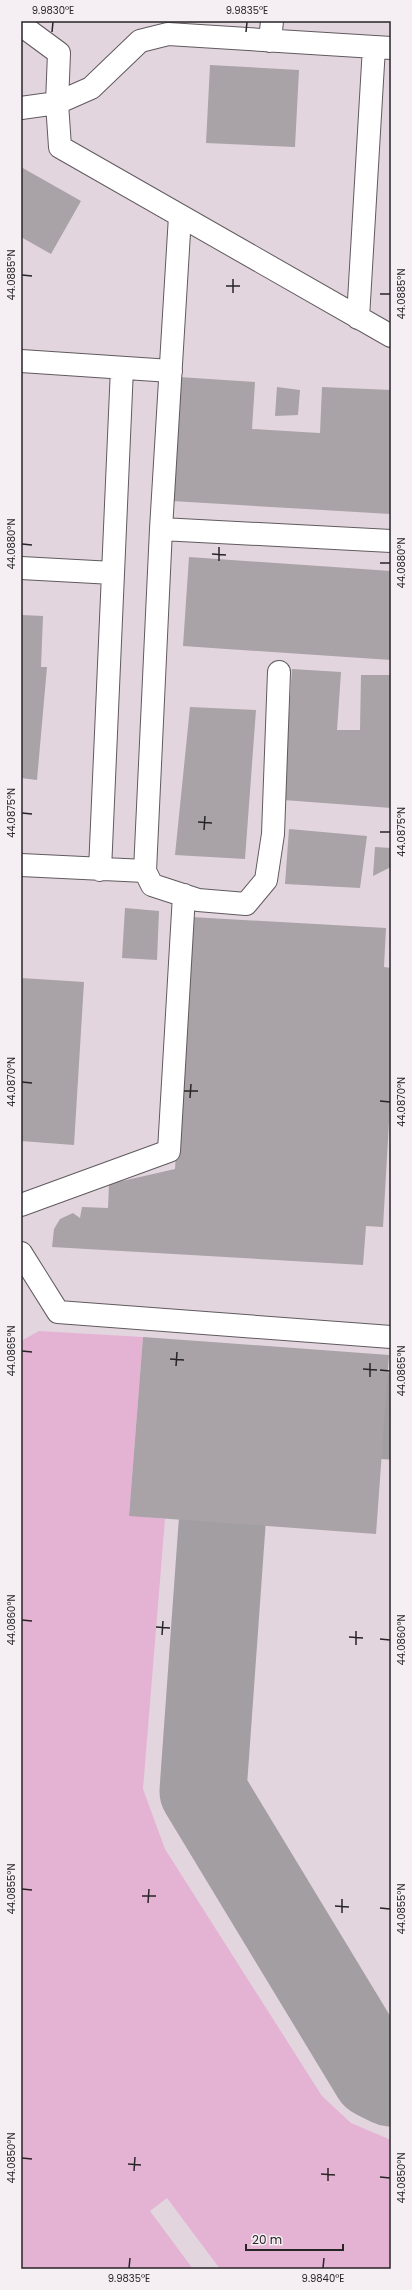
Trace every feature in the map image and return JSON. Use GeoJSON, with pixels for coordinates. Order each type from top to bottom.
{"type":"FeatureCollection","features":[{"type":"Feature","properties":{"kind":"lane"},"geometry":{"type":"LineString","coordinates":[[21,25],[59,53],[57,102],[60,147],[391,336]]}},
{"type":"Feature","properties":{"kind":"lane"},"geometry":{"type":"LineString","coordinates":[[21,108],[57,102],[90,88],[140,41],[168,34],[271,31],[382,47],[358,318]]}},
{"type":"Feature","properties":{"kind":"lane"},"geometry":{"type":"LineString","coordinates":[[180,216],[161,529],[145,871],[152,885],[198,900],[246,904],[266,880],[272,834],[279,672]]}},
{"type":"Feature","properties":{"kind":"lane"},"geometry":{"type":"LineString","coordinates":[[21,361],[171,371]]}},
{"type":"Feature","properties":{"kind":"lane"},"geometry":{"type":"LineString","coordinates":[[100,870],[122,368]]}},
{"type":"Feature","properties":{"kind":"lane"},"geometry":{"type":"LineString","coordinates":[[161,529],[391,541]]}},
{"type":"Feature","properties":{"kind":"lane"},"geometry":{"type":"LineString","coordinates":[[21,568],[113,573]]}},
{"type":"Feature","properties":{"kind":"lane"},"geometry":{"type":"LineString","coordinates":[[21,865],[145,871]]}},
{"type":"Feature","properties":{"kind":"lane"},"geometry":{"type":"LineString","coordinates":[[21,1205],[169,1151],[184,895]]}},
{"type":"Feature","properties":{"kind":"lane"},"geometry":{"type":"LineString","coordinates":[[21,1253],[58,1312],[391,1337]]}},
{"type":"Feature","properties":{"kind":"shaded area"},"geometry":{"type":"Polygon","coordinates":[[[21,21],[391,21],[391,2269],[21,2269],[21,21]]]}},
{"type":"Feature","properties":{"kind":"shaded area"},"geometry":{"type":"Polygon","coordinates":[[[39,1331],[143,1337],[129,1515],[165,1519],[143,1789],[165,1849],[322,2096],[351,2123],[391,2140],[391,2269],[220,2269],[167,2198],[150,2211],[193,2269],[21,2269],[21,1341],[39,1331]]]}},
{"type":"Feature","properties":{"kind":"building"},"geometry":{"type":"Polygon","coordinates":[[[210,65],[299,70],[295,147],[206,143],[210,65]]]}},
{"type":"Feature","properties":{"kind":"building"},"geometry":{"type":"Polygon","coordinates":[[[21,167],[81,201],[51,254],[21,237],[21,167]]]}},
{"type":"Feature","properties":{"kind":"building"},"geometry":{"type":"Polygon","coordinates":[[[179,377],[255,382],[252,429],[320,433],[322,387],[391,390],[390,514],[172,501],[179,377]]]}},
{"type":"Feature","properties":{"kind":"building"},"geometry":{"type":"Polygon","coordinates":[[[277,387],[300,390],[298,415],[275,416],[277,387]]]}},
{"type":"Feature","properties":{"kind":"building"},"geometry":{"type":"Polygon","coordinates":[[[189,557],[391,571],[391,660],[183,646],[189,557]]]}},
{"type":"Feature","properties":{"kind":"building"},"geometry":{"type":"Polygon","coordinates":[[[21,615],[43,616],[41,667],[47,667],[37,780],[21,778],[21,615]]]}},
{"type":"Feature","properties":{"kind":"building"},"geometry":{"type":"Polygon","coordinates":[[[292,669],[341,672],[337,730],[360,730],[361,675],[391,675],[391,808],[283,800],[292,669]]]}},
{"type":"Feature","properties":{"kind":"building"},"geometry":{"type":"Polygon","coordinates":[[[190,707],[256,710],[245,859],[175,855],[190,707]]]}},
{"type":"Feature","properties":{"kind":"building"},"geometry":{"type":"Polygon","coordinates":[[[289,829],[367,836],[360,888],[285,884],[289,829]]]}},
{"type":"Feature","properties":{"kind":"building"},"geometry":{"type":"Polygon","coordinates":[[[375,847],[391,848],[391,867],[373,876],[375,847]]]}},
{"type":"Feature","properties":{"kind":"building"},"geometry":{"type":"Polygon","coordinates":[[[125,908],[159,911],[157,960],[122,958],[125,908]]]}},
{"type":"Feature","properties":{"kind":"building"},"geometry":{"type":"Polygon","coordinates":[[[191,917],[386,928],[384,967],[391,968],[391,1087],[383,1227],[366,1226],[363,1265],[52,1247],[54,1229],[60,1219],[73,1213],[80,1218],[82,1207],[108,1208],[109,1184],[175,1169],[191,917]]]}},
{"type":"Feature","properties":{"kind":"building"},"geometry":{"type":"Polygon","coordinates":[[[21,978],[84,982],[74,1145],[21,1141],[21,978]]]}},
{"type":"Feature","properties":{"kind":"building"},"geometry":{"type":"Polygon","coordinates":[[[143,1337],[389,1355],[376,1534],[129,1516],[143,1337]]]}},
{"type":"Feature","properties":{"kind":"taxiway"},"geometry":{"type":"LineString","coordinates":[[222,1525],[203,1791],[375,2075],[391,2083]]}}]}
